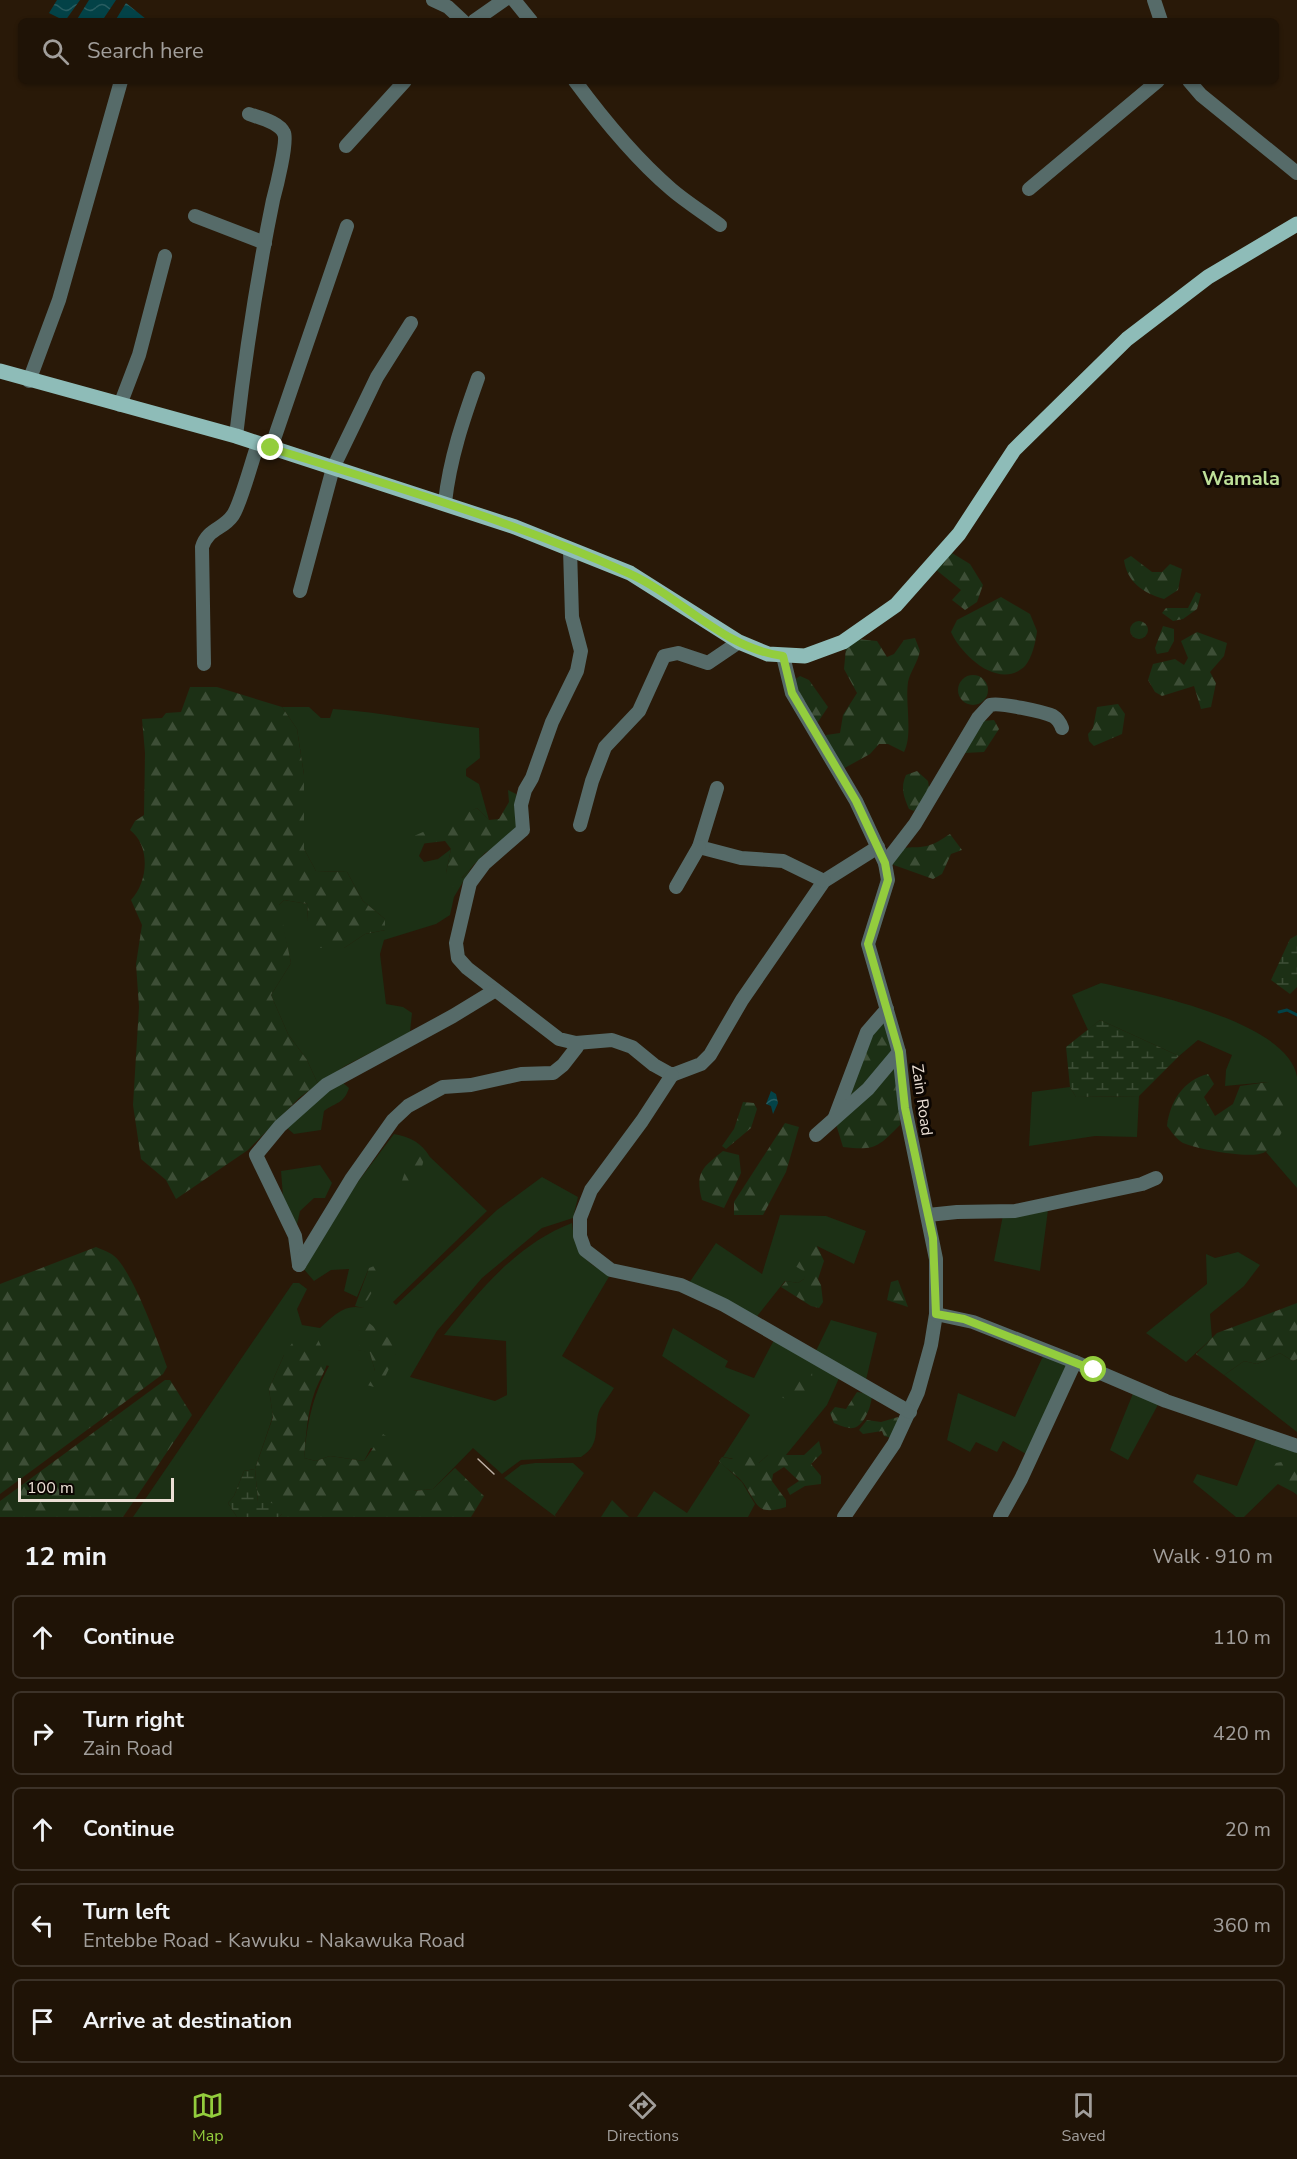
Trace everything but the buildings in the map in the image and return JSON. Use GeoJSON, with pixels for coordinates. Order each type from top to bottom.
{"type":"FeatureCollection","features":[{"type":"Feature","properties":{"kind":"main road"},"geometry":{"type":"LineString","coordinates":[[0,371],[29,381],[236,436],[445,502],[570,549],[652,585],[739,642],[768,654],[805,656],[843,642],[896,605],[959,534],[1014,450],[1127,339],[1208,278],[1297,224]]}},
{"type":"Feature","properties":{"kind":"street"},"geometry":{"type":"LineString","coordinates":[[433,0],[448,7],[460,18]]}},
{"type":"Feature","properties":{"kind":"street"},"geometry":{"type":"LineString","coordinates":[[478,18],[504,0]]}},
{"type":"Feature","properties":{"kind":"street"},"geometry":{"type":"LineString","coordinates":[[514,0],[529,18]]}},
{"type":"Feature","properties":{"kind":"street"},"geometry":{"type":"LineString","coordinates":[[1154,0],[1160,18]]}},
{"type":"Feature","properties":{"kind":"street"},"geometry":{"type":"LineString","coordinates":[[29,381],[59,300],[120,84]]}},
{"type":"Feature","properties":{"kind":"street"},"geometry":{"type":"LineString","coordinates":[[346,146],[402,84]]}},
{"type":"Feature","properties":{"kind":"street"},"geometry":{"type":"LineString","coordinates":[[577,84],[598,112],[656,175],[672,190],[720,225]]}},
{"type":"Feature","properties":{"kind":"street"},"geometry":{"type":"LineString","coordinates":[[1029,189],[1154,84]]}},
{"type":"Feature","properties":{"kind":"street"},"geometry":{"type":"LineString","coordinates":[[1192,84],[1201,95],[1297,173]]}},
{"type":"Feature","properties":{"kind":"street"},"geometry":{"type":"LineString","coordinates":[[236,436],[245,355],[280,164],[286,144],[284,133],[279,127],[249,114]]}},
{"type":"Feature","properties":{"kind":"street"},"geometry":{"type":"LineString","coordinates":[[195,216],[265,243]]}},
{"type":"Feature","properties":{"kind":"street"},"geometry":{"type":"LineString","coordinates":[[204,664],[202,547],[206,535],[225,524],[234,513],[265,446],[347,226]]}},
{"type":"Feature","properties":{"kind":"street"},"geometry":{"type":"LineString","coordinates":[[120,405],[139,355],[165,256]]}},
{"type":"Feature","properties":{"kind":"street"},"geometry":{"type":"LineString","coordinates":[[300,591],[333,468],[377,377],[411,323]]}},
{"type":"Feature","properties":{"kind":"street"},"geometry":{"type":"LineString","coordinates":[[445,502],[449,466],[456,437],[478,378]]}},
{"type":"Feature","properties":{"kind":"street"},"geometry":{"type":"LineString","coordinates":[[570,549],[572,617],[581,651],[577,671],[552,722],[525,790],[521,805],[523,830],[484,864],[470,883],[456,943],[458,958],[494,991],[559,1039],[576,1043],[603,1039],[632,1047],[654,1065],[672,1075]]}},
{"type":"Feature","properties":{"kind":"street"},"geometry":{"type":"LineString","coordinates":[[580,825],[592,780],[605,747],[639,711],[664,656],[678,653],[708,663],[739,642]]}},
{"type":"Feature","properties":{"kind":"street","name":"Zain Road"},"geometry":{"type":"LineString","coordinates":[[783,656],[792,693],[856,801],[885,863],[888,880],[868,944],[899,1052],[905,1108],[936,1259],[936,1314],[931,1345],[910,1412],[894,1444],[844,1517]]}},
{"type":"Feature","properties":{"kind":"street"},"geometry":{"type":"LineString","coordinates":[[885,863],[915,824],[978,718],[990,705],[1006,704],[1049,715],[1060,721],[1062,728]]}},
{"type":"Feature","properties":{"kind":"street"},"geometry":{"type":"LineString","coordinates":[[676,887],[699,846],[717,788]]}},
{"type":"Feature","properties":{"kind":"street"},"geometry":{"type":"LineString","coordinates":[[699,846],[741,858],[783,861],[824,880]]}},
{"type":"Feature","properties":{"kind":"street"},"geometry":{"type":"LineString","coordinates":[[878,847],[824,880],[748,990],[710,1055],[689,1070],[672,1075],[642,1121],[591,1190],[580,1218],[580,1236],[585,1250],[610,1270],[681,1286],[724,1305],[910,1412]]}},
{"type":"Feature","properties":{"kind":"street"},"geometry":{"type":"LineString","coordinates":[[494,991],[326,1085],[299,1107],[256,1155],[295,1236],[299,1265],[352,1178],[393,1120],[408,1106],[443,1087],[471,1085],[521,1074],[553,1073],[563,1065],[577,1047],[576,1043]]}},
{"type":"Feature","properties":{"kind":"street"},"geometry":{"type":"LineString","coordinates":[[835,1117],[867,1032],[887,1009]]}},
{"type":"Feature","properties":{"kind":"street"},"geometry":{"type":"LineString","coordinates":[[816,1135],[868,1089],[899,1052]]}},
{"type":"Feature","properties":{"kind":"street"},"geometry":{"type":"LineString","coordinates":[[928,1215],[1015,1211],[1137,1185],[1156,1178]]}},
{"type":"Feature","properties":{"kind":"street"},"geometry":{"type":"LineString","coordinates":[[936,1314],[964,1319],[1075,1362],[1166,1401],[1297,1446]]}},
{"type":"Feature","properties":{"kind":"street"},"geometry":{"type":"LineString","coordinates":[[1000,1517],[1021,1479],[1075,1362]]}},
{"type":"Feature","properties":{"kind":"green space"},"geometry":{"type":"Polygon","coordinates":[[[952,553],[970,564],[983,585],[977,602],[965,610],[952,600],[961,590],[935,569],[952,553]]]}},
{"type":"Feature","properties":{"kind":"green space"},"geometry":{"type":"Polygon","coordinates":[[[1131,556],[1152,572],[1162,572],[1170,564],[1182,569],[1178,590],[1164,599],[1137,586],[1129,575],[1124,560],[1131,556]]]}},
{"type":"Feature","properties":{"kind":"green space"},"geometry":{"type":"Polygon","coordinates":[[[1196,592],[1201,594],[1197,609],[1183,619],[1173,621],[1162,613],[1166,608],[1188,608],[1196,592]]]}},
{"type":"Feature","properties":{"kind":"green space"},"geometry":{"type":"Polygon","coordinates":[[[1001,597],[1030,614],[1037,631],[1032,654],[1025,666],[1015,673],[993,672],[982,667],[963,651],[951,632],[957,620],[1001,597]]]}},
{"type":"Feature","properties":{"kind":"green space"},"geometry":{"type":"Polygon","coordinates":[[[1139,621],[1145,624],[1148,630],[1145,636],[1139,639],[1133,636],[1130,630],[1133,624],[1139,621]]]}},
{"type":"Feature","properties":{"kind":"green space"},"geometry":{"type":"Polygon","coordinates":[[[1163,626],[1174,629],[1174,641],[1168,652],[1157,654],[1155,648],[1163,626]]]}},
{"type":"Feature","properties":{"kind":"green space"},"geometry":{"type":"Polygon","coordinates":[[[1197,632],[1227,643],[1224,656],[1210,672],[1216,683],[1211,707],[1201,709],[1194,686],[1162,696],[1155,692],[1148,680],[1153,664],[1175,659],[1184,665],[1188,658],[1181,641],[1197,632]]]}},
{"type":"Feature","properties":{"kind":"green space"},"geometry":{"type":"Polygon","coordinates":[[[915,638],[920,651],[908,682],[908,737],[904,752],[888,744],[879,744],[870,754],[841,770],[824,741],[826,735],[840,733],[843,715],[857,693],[844,669],[846,647],[857,639],[877,641],[887,657],[894,654],[904,640],[915,638]]]}},
{"type":"Feature","properties":{"kind":"green space"},"geometry":{"type":"Polygon","coordinates":[[[973,675],[984,679],[988,690],[984,701],[973,705],[962,701],[958,690],[962,679],[973,675]]]}},
{"type":"Feature","properties":{"kind":"green space"},"geometry":{"type":"Polygon","coordinates":[[[800,676],[809,680],[828,707],[816,725],[791,682],[800,676]]]}},
{"type":"Feature","properties":{"kind":"green space"},"geometry":{"type":"Polygon","coordinates":[[[190,687],[217,687],[282,707],[297,729],[304,775],[304,849],[316,871],[347,872],[363,901],[385,919],[385,930],[365,934],[344,948],[320,948],[307,920],[308,904],[284,900],[279,905],[291,963],[271,995],[288,1034],[307,1060],[318,1084],[299,1098],[248,1150],[176,1199],[166,1180],[141,1159],[133,1105],[139,1007],[136,964],[142,925],[131,900],[141,884],[145,864],[141,845],[130,830],[135,821],[144,815],[145,753],[142,719],[162,718],[166,713],[181,712],[190,687]]]}},
{"type":"Feature","properties":{"kind":"green space"},"geometry":{"type":"Polygon","coordinates":[[[1118,704],[1125,714],[1122,734],[1094,746],[1089,741],[1088,734],[1093,728],[1097,707],[1118,704]]]}},
{"type":"Feature","properties":{"kind":"green space"},"geometry":{"type":"Polygon","coordinates":[[[282,707],[309,707],[321,718],[330,718],[333,709],[479,728],[480,758],[466,769],[466,776],[479,784],[489,820],[477,808],[412,844],[425,842],[419,856],[424,862],[438,859],[451,849],[446,873],[462,878],[473,865],[454,897],[450,915],[436,924],[384,940],[380,954],[386,1004],[403,1007],[412,1013],[410,1032],[345,1066],[318,1084],[307,1060],[288,1034],[271,995],[291,963],[278,906],[284,900],[308,904],[307,920],[344,948],[365,934],[385,930],[385,919],[363,901],[347,872],[316,871],[304,849],[304,775],[297,729],[282,707]]]}},
{"type":"Feature","properties":{"kind":"green space"},"geometry":{"type":"Polygon","coordinates":[[[994,720],[999,729],[984,752],[964,753],[982,721],[994,720]]]}},
{"type":"Feature","properties":{"kind":"green space"},"geometry":{"type":"Polygon","coordinates":[[[917,771],[928,781],[930,793],[914,811],[907,805],[903,784],[906,775],[917,771]]]}},
{"type":"Feature","properties":{"kind":"green space"},"geometry":{"type":"Polygon","coordinates":[[[508,790],[516,794],[519,825],[508,838],[485,853],[453,887],[446,873],[451,849],[445,841],[411,845],[414,836],[477,808],[489,820],[499,819],[509,802],[508,790]]]}},
{"type":"Feature","properties":{"kind":"green space"},"geometry":{"type":"Polygon","coordinates":[[[950,834],[962,850],[951,854],[942,874],[933,879],[891,864],[902,849],[930,845],[950,834]]]}},
{"type":"Feature","properties":{"kind":"green space"},"geometry":{"type":"Polygon","coordinates":[[[1297,935],[1297,987],[1290,994],[1271,980],[1290,939],[1297,935]]]}},
{"type":"Feature","properties":{"kind":"green space"},"geometry":{"type":"Polygon","coordinates":[[[1101,983],[1150,994],[1213,1013],[1244,1026],[1269,1041],[1288,1058],[1297,1077],[1297,1188],[1266,1152],[1277,1139],[1268,1082],[1225,1086],[1226,1070],[1232,1055],[1198,1040],[1179,1056],[1100,1020],[1088,1030],[1072,995],[1101,983]]]}},
{"type":"Feature","properties":{"kind":"green space"},"geometry":{"type":"Polygon","coordinates":[[[883,1020],[890,1020],[898,1064],[900,1125],[875,1146],[869,1148],[843,1147],[835,1121],[845,1087],[864,1041],[883,1020]]]}},
{"type":"Feature","properties":{"kind":"green space"},"geometry":{"type":"Polygon","coordinates":[[[1100,1020],[1179,1056],[1139,1096],[1076,1097],[1070,1087],[1066,1047],[1100,1020]]]}},
{"type":"Feature","properties":{"kind":"green space"},"geometry":{"type":"Polygon","coordinates":[[[1208,1074],[1214,1084],[1204,1097],[1215,1116],[1233,1104],[1240,1086],[1268,1082],[1294,1105],[1279,1137],[1265,1152],[1249,1155],[1200,1148],[1183,1143],[1167,1126],[1171,1109],[1179,1093],[1191,1081],[1208,1074]]]}},
{"type":"Feature","properties":{"kind":"green space"},"geometry":{"type":"Polygon","coordinates":[[[342,1082],[349,1088],[347,1093],[342,1100],[324,1111],[321,1130],[294,1134],[287,1128],[318,1097],[342,1082]]]}},
{"type":"Feature","properties":{"kind":"green space"},"geometry":{"type":"Polygon","coordinates":[[[1070,1087],[1076,1097],[1139,1096],[1137,1137],[1095,1136],[1029,1146],[1032,1092],[1070,1087]]]}},
{"type":"Feature","properties":{"kind":"green space"},"geometry":{"type":"Polygon","coordinates":[[[743,1102],[754,1103],[757,1109],[751,1128],[726,1149],[722,1146],[734,1129],[743,1102]]]}},
{"type":"Feature","properties":{"kind":"green space"},"geometry":{"type":"Polygon","coordinates":[[[785,1123],[799,1127],[786,1172],[763,1215],[734,1215],[734,1202],[785,1123]]]}},
{"type":"Feature","properties":{"kind":"green space"},"geometry":{"type":"Polygon","coordinates":[[[394,1134],[400,1135],[419,1144],[487,1211],[393,1302],[396,1305],[497,1210],[542,1177],[578,1197],[573,1218],[542,1228],[482,1278],[437,1331],[410,1377],[495,1401],[507,1395],[506,1341],[444,1335],[471,1301],[517,1256],[552,1232],[572,1223],[578,1249],[582,1255],[610,1275],[562,1356],[614,1388],[600,1409],[595,1440],[588,1452],[581,1457],[521,1460],[502,1474],[473,1448],[433,1489],[413,1491],[391,1455],[371,1448],[364,1461],[330,1456],[316,1461],[304,1458],[311,1411],[329,1366],[284,1355],[269,1389],[273,1416],[255,1469],[244,1471],[234,1496],[228,1503],[237,1517],[133,1517],[293,1283],[299,1283],[307,1289],[297,1309],[302,1325],[320,1328],[345,1309],[363,1308],[369,1268],[357,1297],[344,1291],[349,1269],[331,1270],[314,1281],[302,1267],[357,1183],[394,1134]],[[358,1350],[370,1352],[375,1371],[396,1354],[358,1350]]]}},
{"type":"Feature","properties":{"kind":"green space"},"geometry":{"type":"Polygon","coordinates":[[[723,1151],[739,1155],[741,1173],[724,1208],[702,1200],[699,1183],[705,1167],[723,1151]]]}},
{"type":"Feature","properties":{"kind":"green space"},"geometry":{"type":"Polygon","coordinates":[[[418,1154],[424,1156],[421,1169],[410,1191],[401,1191],[406,1171],[418,1154]]]}},
{"type":"Feature","properties":{"kind":"green space"},"geometry":{"type":"Polygon","coordinates":[[[320,1165],[332,1183],[325,1198],[314,1198],[300,1211],[296,1229],[283,1197],[281,1171],[320,1165]]]}},
{"type":"Feature","properties":{"kind":"green space"},"geometry":{"type":"Polygon","coordinates":[[[1048,1210],[1040,1271],[994,1261],[1003,1215],[1028,1215],[1048,1210]]]}},
{"type":"Feature","properties":{"kind":"green space"},"geometry":{"type":"Polygon","coordinates":[[[780,1215],[826,1216],[866,1231],[854,1264],[817,1246],[804,1279],[798,1283],[785,1281],[754,1320],[687,1286],[716,1243],[762,1274],[780,1215]]]}},
{"type":"Feature","properties":{"kind":"green space"},"geometry":{"type":"Polygon","coordinates":[[[807,1244],[817,1246],[824,1261],[818,1279],[823,1302],[819,1308],[811,1306],[781,1287],[786,1281],[798,1283],[804,1279],[805,1272],[795,1266],[798,1251],[807,1244]]]}},
{"type":"Feature","properties":{"kind":"green space"},"geometry":{"type":"Polygon","coordinates":[[[96,1247],[114,1256],[126,1271],[146,1312],[167,1367],[163,1374],[0,1494],[0,1284],[96,1247]]]}},
{"type":"Feature","properties":{"kind":"green space"},"geometry":{"type":"Polygon","coordinates":[[[1238,1252],[1260,1265],[1244,1286],[1210,1314],[1212,1338],[1186,1362],[1146,1333],[1207,1284],[1206,1254],[1215,1258],[1238,1252]]]}},
{"type":"Feature","properties":{"kind":"green space"},"geometry":{"type":"Polygon","coordinates":[[[382,1263],[385,1269],[363,1308],[355,1306],[369,1268],[382,1263]]]}},
{"type":"Feature","properties":{"kind":"green space"},"geometry":{"type":"Polygon","coordinates":[[[898,1280],[908,1307],[887,1300],[891,1282],[898,1280]]]}},
{"type":"Feature","properties":{"kind":"green space"},"geometry":{"type":"Polygon","coordinates":[[[1297,1303],[1297,1359],[1293,1361],[1280,1353],[1257,1364],[1244,1361],[1224,1375],[1196,1354],[1217,1333],[1297,1303]]]}},
{"type":"Feature","properties":{"kind":"green space"},"geometry":{"type":"Polygon","coordinates":[[[831,1320],[877,1333],[866,1380],[815,1353],[831,1320]]]}},
{"type":"Feature","properties":{"kind":"green space"},"geometry":{"type":"Polygon","coordinates":[[[369,1323],[391,1340],[396,1354],[385,1377],[374,1387],[367,1385],[365,1380],[375,1371],[370,1353],[358,1350],[362,1333],[369,1323]]]}},
{"type":"Feature","properties":{"kind":"green space"},"geometry":{"type":"Polygon","coordinates":[[[673,1328],[728,1361],[725,1367],[754,1378],[775,1338],[840,1376],[827,1405],[786,1455],[768,1455],[759,1463],[723,1457],[750,1415],[662,1356],[673,1328]]]}},
{"type":"Feature","properties":{"kind":"green space"},"geometry":{"type":"Polygon","coordinates":[[[299,1333],[315,1333],[321,1346],[330,1351],[310,1408],[304,1458],[316,1461],[330,1456],[364,1461],[383,1434],[392,1440],[391,1454],[402,1455],[418,1476],[413,1491],[433,1489],[455,1468],[484,1496],[471,1517],[279,1517],[282,1514],[258,1502],[255,1469],[273,1417],[269,1389],[284,1355],[299,1333]]]}},
{"type":"Feature","properties":{"kind":"green space"},"geometry":{"type":"Polygon","coordinates":[[[1280,1353],[1293,1361],[1297,1359],[1297,1432],[1224,1375],[1244,1361],[1257,1364],[1280,1353]]]}},
{"type":"Feature","properties":{"kind":"green space"},"geometry":{"type":"Polygon","coordinates":[[[1044,1354],[1069,1361],[1026,1454],[1003,1441],[997,1452],[976,1442],[970,1452],[947,1440],[958,1393],[1015,1417],[1044,1354]]]}},
{"type":"Feature","properties":{"kind":"green space"},"geometry":{"type":"Polygon","coordinates":[[[794,1372],[812,1373],[814,1391],[795,1403],[781,1397],[782,1386],[794,1372]]]}},
{"type":"Feature","properties":{"kind":"green space"},"geometry":{"type":"Polygon","coordinates":[[[165,1380],[170,1380],[192,1415],[123,1517],[0,1517],[0,1501],[165,1380]]]}},
{"type":"Feature","properties":{"kind":"green space"},"geometry":{"type":"Polygon","coordinates":[[[1134,1391],[1160,1401],[1128,1460],[1110,1450],[1134,1391]]]}},
{"type":"Feature","properties":{"kind":"green space"},"geometry":{"type":"Polygon","coordinates":[[[857,1392],[872,1394],[864,1419],[853,1428],[834,1423],[830,1413],[835,1407],[846,1409],[857,1392]]]}},
{"type":"Feature","properties":{"kind":"green space"},"geometry":{"type":"Polygon","coordinates":[[[898,1417],[901,1426],[891,1438],[884,1436],[882,1431],[863,1434],[859,1430],[867,1420],[881,1422],[898,1417]]]}},
{"type":"Feature","properties":{"kind":"green space"},"geometry":{"type":"Polygon","coordinates":[[[1257,1437],[1297,1450],[1297,1495],[1281,1481],[1244,1517],[1236,1517],[1193,1482],[1197,1474],[1237,1486],[1257,1437]]]}},
{"type":"Feature","properties":{"kind":"green space"},"geometry":{"type":"Polygon","coordinates":[[[819,1441],[822,1453],[811,1464],[821,1476],[821,1484],[805,1486],[790,1495],[787,1489],[799,1481],[784,1467],[773,1474],[772,1481],[786,1500],[786,1507],[776,1509],[769,1510],[759,1507],[741,1481],[719,1461],[722,1457],[732,1459],[737,1455],[747,1455],[759,1463],[768,1455],[804,1455],[819,1441]]]}},
{"type":"Feature","properties":{"kind":"green space"},"geometry":{"type":"Polygon","coordinates":[[[1292,1460],[1297,1462],[1297,1494],[1274,1482],[1270,1473],[1276,1463],[1292,1460]]]}},
{"type":"Feature","properties":{"kind":"green space"},"geometry":{"type":"Polygon","coordinates":[[[720,1462],[742,1482],[755,1504],[748,1517],[637,1517],[654,1491],[687,1513],[720,1462]]]}},
{"type":"Feature","properties":{"kind":"green space"},"geometry":{"type":"Polygon","coordinates":[[[573,1463],[584,1473],[555,1515],[556,1517],[504,1478],[521,1465],[573,1463]]]}},
{"type":"Feature","properties":{"kind":"green space"},"geometry":{"type":"Polygon","coordinates":[[[255,1469],[258,1502],[282,1504],[282,1514],[279,1517],[237,1517],[228,1503],[234,1496],[244,1471],[255,1469]]]}},
{"type":"Feature","properties":{"kind":"green space"},"geometry":{"type":"Polygon","coordinates":[[[612,1500],[629,1517],[601,1517],[612,1500]]]}},
{"type":"Feature","properties":{"kind":"water"},"geometry":{"type":"Polygon","coordinates":[[[57,0],[80,0],[67,18],[59,18],[49,13],[57,0]]]}},
{"type":"Feature","properties":{"kind":"water"},"geometry":{"type":"Polygon","coordinates":[[[89,0],[116,0],[104,18],[78,18],[89,0]]]}},
{"type":"Feature","properties":{"kind":"water"},"geometry":{"type":"Polygon","coordinates":[[[126,3],[145,18],[117,18],[126,3]]]}},
{"type":"Feature","properties":{"kind":"water"},"geometry":{"type":"Polygon","coordinates":[[[771,1091],[776,1094],[778,1103],[773,1114],[771,1106],[766,1104],[771,1091]]]}},
{"type":"Feature","properties":{"kind":"waterway"},"geometry":{"type":"LineString","coordinates":[[1279,1012],[1287,1010],[1297,1015]]}},
{"type":"Feature","properties":{"kind":"tram line"},"geometry":{"type":"LineString","coordinates":[[478,1459],[494,1474]]}},
{"type":"Feature","properties":{"kind":"district","name":"Wamala"},"geometry":{"type":"Point","coordinates":[1241,478]}},
{"type":"Feature","properties":{"kind":"route"},"geometry":{"type":"LineString","coordinates":[[271,448],[445,502],[515,526],[597,559],[652,585],[739,642],[768,654],[783,656],[792,693],[856,801],[885,863],[888,880],[868,944],[899,1052],[905,1108],[936,1259],[936,1314],[964,1319],[1094,1370]]}}]}
